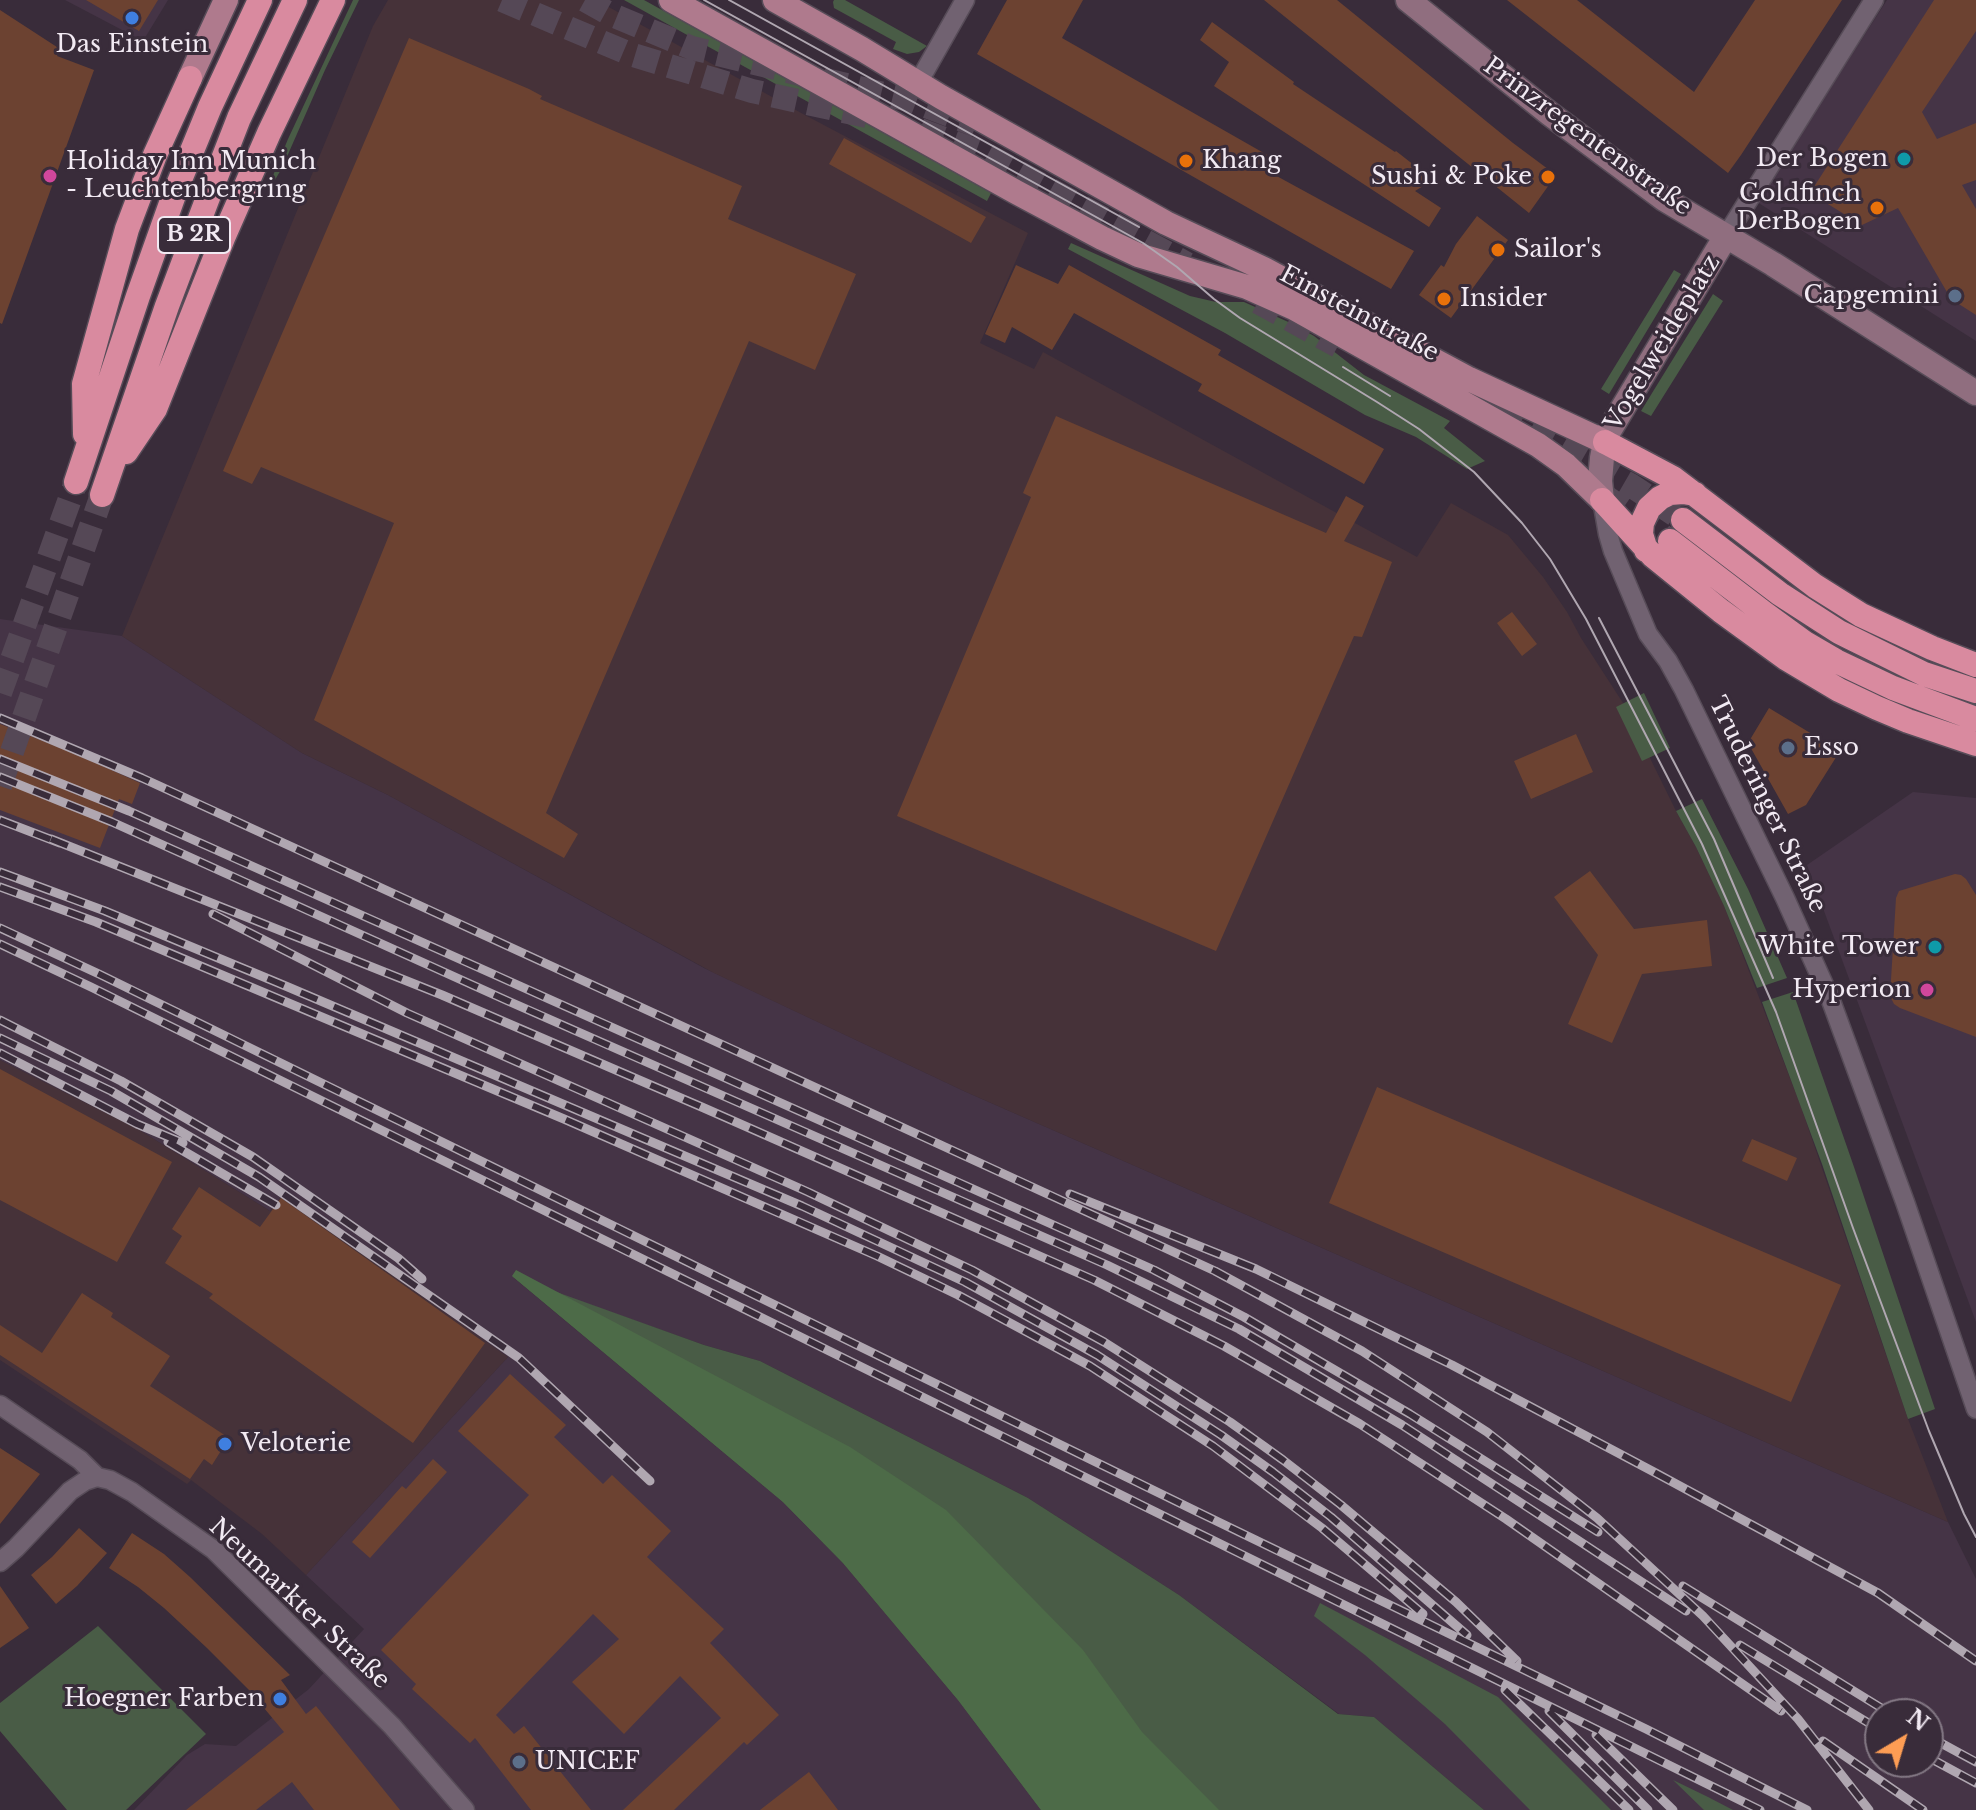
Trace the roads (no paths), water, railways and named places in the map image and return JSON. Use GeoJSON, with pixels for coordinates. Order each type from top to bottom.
{"type":"FeatureCollection","features":[{"type":"Feature","properties":{"kind":"highway","name":"B 2R"},"geometry":{"type":"LineString","coordinates":[[76,482],[175,192],[210,107],[260,0]]}},
{"type":"Feature","properties":{"kind":"highway","name":"B 2R"},"geometry":{"type":"LineString","coordinates":[[295,0],[239,118],[207,200],[167,306],[106,486],[155,409],[223,238],[333,0]]}},
{"type":"Feature","properties":{"kind":"highway","name":"B 2R"},"geometry":{"type":"LineString","coordinates":[[85,453],[84,384],[123,243],[155,155],[190,78]]}},
{"type":"Feature","properties":{"kind":"highway","name":"Einsteinstraße"},"geometry":{"type":"LineString","coordinates":[[1605,442],[1651,465],[1695,494],[1792,569],[1861,615],[1976,665]]}},
{"type":"Feature","properties":{"kind":"highway"},"geometry":{"type":"LineString","coordinates":[[1646,550],[1641,527],[1649,508],[1670,493],[1695,494]]}},
{"type":"Feature","properties":{"kind":"highway","name":"Einsteinstraße"},"geometry":{"type":"LineString","coordinates":[[1602,500],[1646,550],[1721,611],[1810,674],[1877,708],[1976,744]]}},
{"type":"Feature","properties":{"kind":"highway"},"geometry":{"type":"LineString","coordinates":[[1683,520],[1780,594],[1839,632],[1924,674],[1976,691]]}},
{"type":"Feature","properties":{"kind":"highway"},"geometry":{"type":"LineString","coordinates":[[1670,541],[1805,643],[1893,688],[1976,719]]}},
{"type":"Feature","properties":{"kind":"main road","name":"B 2R"},"geometry":{"type":"LineString","coordinates":[[190,78],[226,0]]}},
{"type":"Feature","properties":{"kind":"main road","name":"Einsteinstraße"},"geometry":{"type":"LineString","coordinates":[[671,0],[1102,238],[1148,258],[1247,287],[1294,308],[1530,439],[1566,465],[1602,500]]}},
{"type":"Feature","properties":{"kind":"main road","name":"Einsteinstraße"},"geometry":{"type":"LineString","coordinates":[[775,0],[1166,223],[1264,269],[1469,379],[1605,442]]}},
{"type":"Feature","properties":{"kind":"main road","name":"Prinzregentenstraße"},"geometry":{"type":"LineString","coordinates":[[1408,0],[1562,123],[1664,199],[1976,393]]}},
{"type":"Feature","properties":{"kind":"main road","name":"Vogelweideplatz"},"geometry":{"type":"LineString","coordinates":[[1602,500],[1601,472],[1605,442],[1620,411],[1726,236]]}},
{"type":"Feature","properties":{"kind":"street"},"geometry":{"type":"LineString","coordinates":[[918,83],[965,0]]}},
{"type":"Feature","properties":{"kind":"street"},"geometry":{"type":"LineString","coordinates":[[1726,236],[1874,0]]}},
{"type":"Feature","properties":{"kind":"street","name":"Truderinger Straße"},"geometry":{"type":"LineString","coordinates":[[1602,500],[1613,551],[1648,634],[1684,690],[1830,998],[1976,1409]]}},
{"type":"Feature","properties":{"kind":"street","name":"Neumarkter Straße"},"geometry":{"type":"LineString","coordinates":[[0,1405],[80,1460],[97,1477],[132,1492],[214,1550],[392,1726],[465,1810]]}},
{"type":"Feature","properties":{"kind":"street"},"geometry":{"type":"LineString","coordinates":[[0,1562],[70,1491],[97,1477]]}},
{"type":"Feature","properties":{"kind":"tunnel"},"geometry":{"type":"LineString","coordinates":[[502,0],[630,54],[752,91],[876,118]]}},
{"type":"Feature","properties":{"kind":"tunnel"},"geometry":{"type":"LineString","coordinates":[[585,0],[612,15],[692,48],[913,101],[976,125]]}},
{"type":"Feature","properties":{"kind":"tunnel"},"geometry":{"type":"LineString","coordinates":[[920,130],[985,154],[1187,264]]}},
{"type":"Feature","properties":{"kind":"tunnel"},"geometry":{"type":"LineString","coordinates":[[1258,302],[1338,346]]}},
{"type":"Feature","properties":{"kind":"tunnel"},"geometry":{"type":"LineString","coordinates":[[1500,410],[1632,486],[1683,520]]}},
{"type":"Feature","properties":{"kind":"tunnel"},"geometry":{"type":"LineString","coordinates":[[0,693],[76,482]]}},
{"type":"Feature","properties":{"kind":"tunnel"},"geometry":{"type":"LineString","coordinates":[[0,786],[102,495]]}},
{"type":"Feature","properties":{"kind":"tunnel"},"geometry":{"type":"LineString","coordinates":[[1603,495],[1670,541]]}},
{"type":"Feature","properties":{"kind":"tram line"},"geometry":{"type":"LineString","coordinates":[[704,0],[1143,243],[1240,318],[1419,429],[1474,472],[1522,523],[1550,559],[1586,619],[1702,844],[1776,1012],[1929,1431],[1976,1537]]}},
{"type":"Feature","properties":{"kind":"tram line"},"geometry":{"type":"LineString","coordinates":[[729,0],[1139,227]]}},
{"type":"Feature","properties":{"kind":"tram line"},"geometry":{"type":"LineString","coordinates":[[1343,367],[1390,396]]}},
{"type":"Feature","properties":{"kind":"tram line"},"geometry":{"type":"LineString","coordinates":[[1599,618],[1714,839],[1773,978]]}},
{"type":"Feature","properties":{"kind":"railway"},"geometry":{"type":"LineString","coordinates":[[0,718],[142,778],[1215,1271],[1362,1351],[1487,1432],[1597,1518],[1703,1616],[1798,1719],[1869,1810]]}},
{"type":"Feature","properties":{"kind":"railway"},"geometry":{"type":"LineString","coordinates":[[0,759],[129,811],[1154,1270],[1244,1317],[1410,1414],[1598,1532]]}},
{"type":"Feature","properties":{"kind":"railway"},"geometry":{"type":"LineString","coordinates":[[0,777],[112,822],[508,1001],[1107,1265],[1239,1329],[1402,1425],[1686,1611]]}},
{"type":"Feature","properties":{"kind":"railway"},"geometry":{"type":"LineString","coordinates":[[0,820],[60,843]]}},
{"type":"Feature","properties":{"kind":"railway"},"geometry":{"type":"LineString","coordinates":[[51,839],[442,995],[1094,1280],[1224,1346],[1360,1424],[1506,1519],[1781,1711]]}},
{"type":"Feature","properties":{"kind":"railway"},"geometry":{"type":"LineString","coordinates":[[0,872],[105,911],[288,987],[802,1206],[965,1282],[1097,1355],[1221,1435],[1331,1517],[1467,1635]]}},
{"type":"Feature","properties":{"kind":"railway"},"geometry":{"type":"LineString","coordinates":[[0,887],[96,922],[564,1119],[877,1256],[958,1295],[1090,1366],[1213,1446],[1322,1528],[1423,1614]]}},
{"type":"Feature","properties":{"kind":"railway"},"geometry":{"type":"LineString","coordinates":[[213,914],[407,1013],[808,1192],[972,1270],[1104,1342],[1230,1422],[1283,1460],[1456,1602],[1517,1661]]}},
{"type":"Feature","properties":{"kind":"railway"},"geometry":{"type":"LineString","coordinates":[[0,928],[1807,1810]]}},
{"type":"Feature","properties":{"kind":"railway"},"geometry":{"type":"LineString","coordinates":[[0,944],[1760,1810]]}},
{"type":"Feature","properties":{"kind":"railway"},"geometry":{"type":"LineString","coordinates":[[0,1020],[121,1081],[253,1157],[398,1258],[422,1279]]}},
{"type":"Feature","properties":{"kind":"railway"},"geometry":{"type":"LineString","coordinates":[[0,1038],[111,1091],[259,1177],[519,1358],[650,1481]]}},
{"type":"Feature","properties":{"kind":"railway"},"geometry":{"type":"LineString","coordinates":[[0,1053],[137,1124],[183,1143]]}},
{"type":"Feature","properties":{"kind":"railway"},"geometry":{"type":"LineString","coordinates":[[168,1142],[276,1205]]}},
{"type":"Feature","properties":{"kind":"railway"},"geometry":{"type":"LineString","coordinates":[[1070,1194],[1256,1269],[1452,1365],[1878,1593],[1976,1661]]}},
{"type":"Feature","properties":{"kind":"railway"},"geometry":{"type":"LineString","coordinates":[[1683,1586],[1865,1698]]}},
{"type":"Feature","properties":{"kind":"railway"},"geometry":{"type":"LineString","coordinates":[[1740,1645],[1864,1720]]}},
{"type":"Feature","properties":{"kind":"railway"},"geometry":{"type":"LineString","coordinates":[[1505,1690],[1629,1810]]}},
{"type":"Feature","properties":{"kind":"railway"},"geometry":{"type":"LineString","coordinates":[[1549,1711],[1648,1810]]}},
{"type":"Feature","properties":{"kind":"railway"},"geometry":{"type":"LineString","coordinates":[[1596,1735],[1673,1810]]}},
{"type":"Feature","properties":{"kind":"railway"},"geometry":{"type":"LineString","coordinates":[[1823,1741],[1923,1810]]}},
{"type":"Feature","properties":{"kind":"railway"},"geometry":{"type":"LineString","coordinates":[[1944,1745],[1976,1762]]}},
{"type":"Feature","properties":{"kind":"railway"},"geometry":{"type":"LineString","coordinates":[[1944,1766],[1976,1783]]}},
{"type":"Feature","properties":{"kind":"place","name":"Das Einstein"},"geometry":{"type":"Point","coordinates":[132,18]}},
{"type":"Feature","properties":{"kind":"place","name":"Der Bogen"},"geometry":{"type":"Point","coordinates":[1904,159]}},
{"type":"Feature","properties":{"kind":"place","name":"Khang"},"geometry":{"type":"Point","coordinates":[1186,161]}},
{"type":"Feature","properties":{"kind":"place","name":"Holiday Inn Munich - Leuchtenbergring"},"geometry":{"type":"Point","coordinates":[50,176]}},
{"type":"Feature","properties":{"kind":"place","name":"Sushi & Poke"},"geometry":{"type":"Point","coordinates":[1548,177]}},
{"type":"Feature","properties":{"kind":"place","name":"Goldfinch DerBogen"},"geometry":{"type":"Point","coordinates":[1877,208]}},
{"type":"Feature","properties":{"kind":"place","name":"Sailor's"},"geometry":{"type":"Point","coordinates":[1498,250]}},
{"type":"Feature","properties":{"kind":"place","name":"Capgemini"},"geometry":{"type":"Point","coordinates":[1955,296]}},
{"type":"Feature","properties":{"kind":"place","name":"Insider"},"geometry":{"type":"Point","coordinates":[1444,299]}},
{"type":"Feature","properties":{"kind":"place","name":"Esso"},"geometry":{"type":"Point","coordinates":[1788,748]}},
{"type":"Feature","properties":{"kind":"place","name":"White Tower"},"geometry":{"type":"Point","coordinates":[1935,947]}},
{"type":"Feature","properties":{"kind":"place","name":"Hyperion"},"geometry":{"type":"Point","coordinates":[1927,990]}},
{"type":"Feature","properties":{"kind":"place","name":"Veloterie"},"geometry":{"type":"Point","coordinates":[225,1444]}},
{"type":"Feature","properties":{"kind":"place","name":"Hoegner Farben"},"geometry":{"type":"Point","coordinates":[280,1699]}},
{"type":"Feature","properties":{"kind":"place","name":"UNICEF"},"geometry":{"type":"Point","coordinates":[519,1762]}}]}
